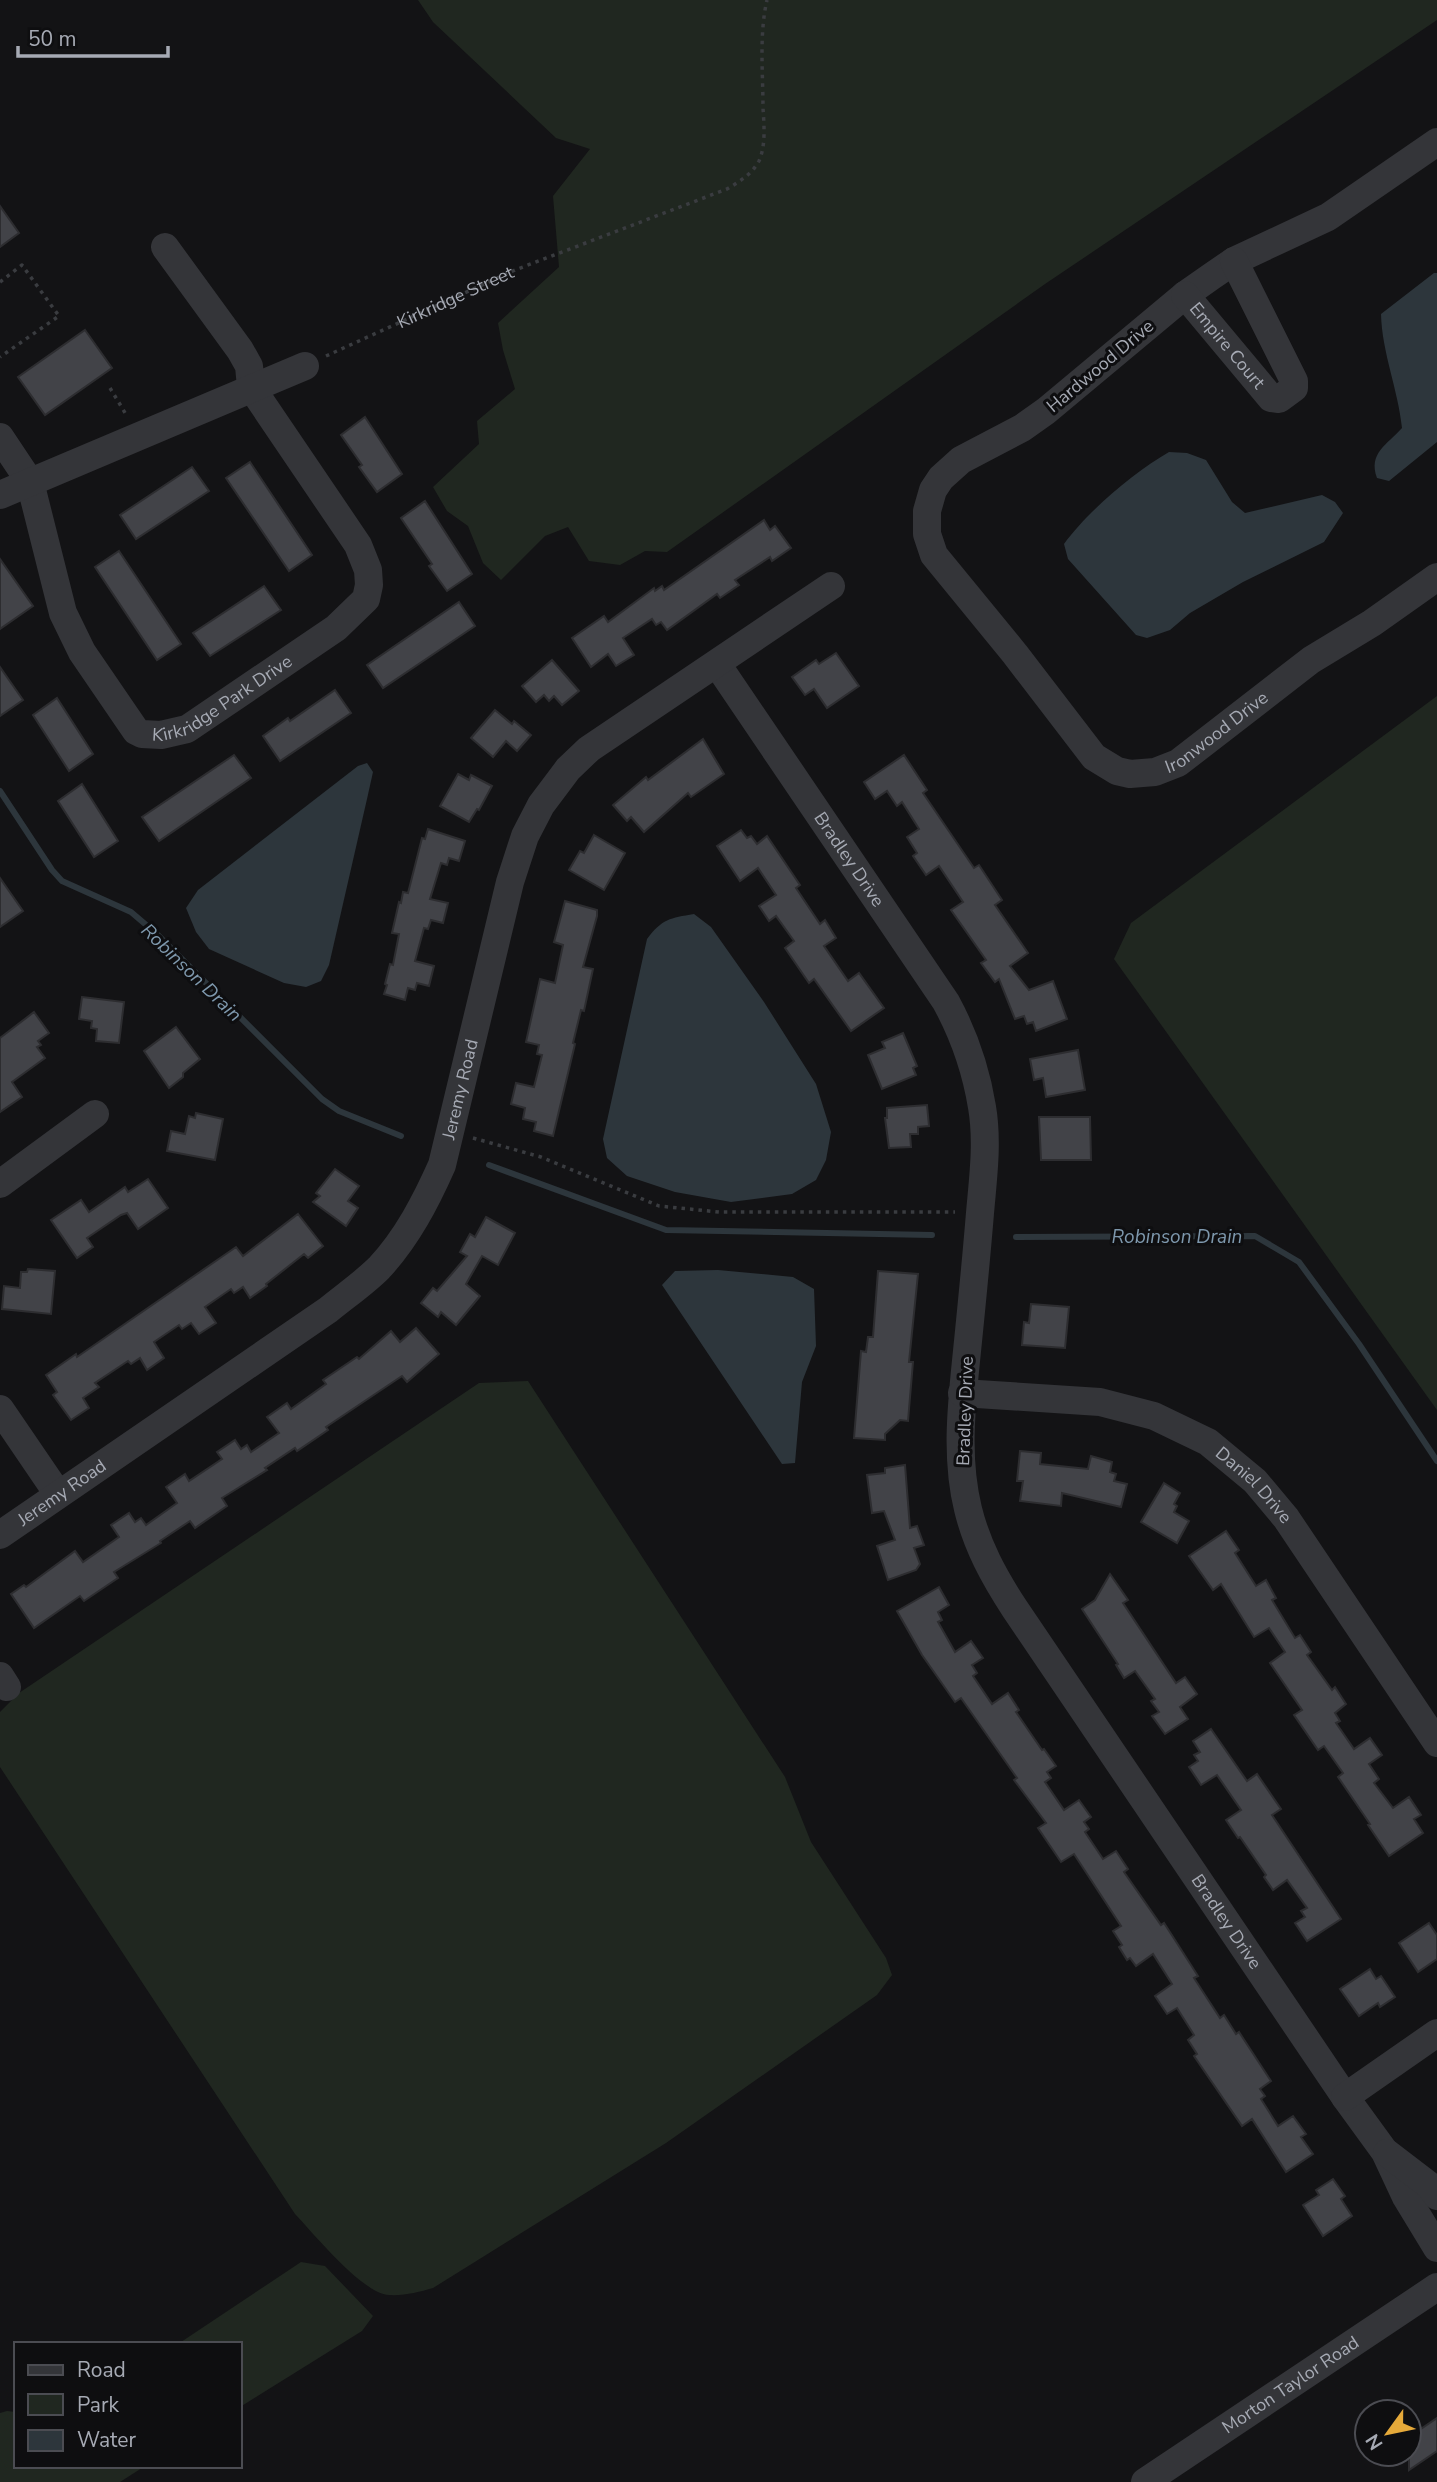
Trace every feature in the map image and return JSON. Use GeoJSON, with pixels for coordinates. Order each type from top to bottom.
{"type":"FeatureCollection","features":[{"type":"Feature","properties":{"kind":"street","name":"Hardwood Drive"},"geometry":{"type":"LineString","coordinates":[[1016,654],[934,555],[926,523],[927,511],[933,491],[949,470],[961,460],[1022,428],[1046,411],[1185,295],[1234,261],[1328,217],[1437,142]]}},
{"type":"Feature","properties":{"kind":"street"},"geometry":{"type":"LineString","coordinates":[[165,247],[240,349],[249,366],[251,387]]}},
{"type":"Feature","properties":{"kind":"street","name":"Empire Court"},"geometry":{"type":"LineString","coordinates":[[1185,295],[1271,398],[1279,399],[1287,394],[1294,388],[1294,381],[1234,261]]}},
{"type":"Feature","properties":{"kind":"street"},"geometry":{"type":"LineString","coordinates":[[0,495],[305,366]]}},
{"type":"Feature","properties":{"kind":"street","name":"Kirkridge Park Drive"},"geometry":{"type":"LineString","coordinates":[[0,437],[30,482],[63,613],[82,652],[136,731],[161,735],[177,733],[187,729],[336,628],[368,595],[368,570],[358,545],[251,387]]}},
{"type":"Feature","properties":{"kind":"street","name":"Ironwood Drive"},"geometry":{"type":"LineString","coordinates":[[1016,654],[1094,757],[1117,771],[1129,774],[1156,772],[1178,763],[1311,660],[1437,578]]}},
{"type":"Feature","properties":{"kind":"street","name":"Jeremy Road"},"geometry":{"type":"LineString","coordinates":[[0,1535],[328,1310],[377,1270],[390,1255],[429,1195],[442,1165],[510,882],[525,836],[541,805],[568,769],[589,749],[831,586]]}},
{"type":"Feature","properties":{"kind":"street","name":"Bradley Drive"},"geometry":{"type":"LineString","coordinates":[[717,664],[946,1002],[968,1050],[982,1107],[985,1137],[978,1242],[962,1393],[960,1446],[968,1511],[983,1554],[993,1576],[1345,2097],[1385,2152],[1406,2197],[1437,2248]]}},
{"type":"Feature","properties":{"kind":"street"},"geometry":{"type":"LineString","coordinates":[[0,1184],[95,1114]]}},
{"type":"Feature","properties":{"kind":"street","name":"Daniel Drive"},"geometry":{"type":"LineString","coordinates":[[962,1393],[1100,1402],[1154,1416],[1208,1442],[1246,1472],[1286,1518],[1437,1742]]}},
{"type":"Feature","properties":{"kind":"street"},"geometry":{"type":"LineString","coordinates":[[0,1409],[58,1494]]}},
{"type":"Feature","properties":{"kind":"street"},"geometry":{"type":"LineString","coordinates":[[1345,2097],[1437,2033]]}},
{"type":"Feature","properties":{"kind":"street","name":"Bradley Drive"},"geometry":{"type":"LineString","coordinates":[[1385,2152],[1430,2186],[1437,2196]]}},
{"type":"Feature","properties":{"kind":"street","name":"Morton Taylor Road"},"geometry":{"type":"LineString","coordinates":[[1145,2482],[1437,2287]]}},
{"type":"Feature","properties":{"kind":"path","name":"Kirkridge Street"},"geometry":{"type":"LineString","coordinates":[[305,366],[515,270],[727,189],[741,181],[753,171],[764,141],[762,47],[767,0]]}},
{"type":"Feature","properties":{"kind":"path"},"geometry":{"type":"LineString","coordinates":[[0,282],[22,265],[59,316],[0,357]]}},
{"type":"Feature","properties":{"kind":"path"},"geometry":{"type":"LineString","coordinates":[[110,388],[123,406],[130,424]]}},
{"type":"Feature","properties":{"kind":"path"},"geometry":{"type":"LineString","coordinates":[[472,1138],[541,1157],[659,1206],[719,1212],[956,1212]]}},
{"type":"Feature","properties":{"kind":"green space"},"geometry":{"type":"Polygon","coordinates":[[[418,0],[1437,0],[1437,20],[1045,284],[667,552],[645,551],[620,565],[589,561],[568,527],[545,536],[501,580],[483,563],[468,526],[447,511],[433,487],[479,444],[477,421],[515,389],[498,323],[559,267],[553,196],[590,149],[556,138],[433,22],[418,0]]]}},
{"type":"Feature","properties":{"kind":"green space"},"geometry":{"type":"Polygon","coordinates":[[[1437,696],[1437,1410],[1114,959],[1131,923],[1437,696]]]}},
{"type":"Feature","properties":{"kind":"green space"},"geometry":{"type":"Polygon","coordinates":[[[528,1381],[785,1777],[811,1842],[886,1958],[892,1975],[877,1995],[666,2143],[433,2288],[389,2295],[366,2285],[353,2274],[295,2214],[0,1767],[0,1712],[19,1693],[479,1383],[528,1381]]]}},
{"type":"Feature","properties":{"kind":"green space"},"geometry":{"type":"Polygon","coordinates":[[[301,2262],[325,2266],[373,2316],[362,2331],[242,2406],[242,2342],[181,2342],[301,2262]]]}},
{"type":"Feature","properties":{"kind":"green space"},"geometry":{"type":"Polygon","coordinates":[[[14,2412],[14,2468],[142,2468],[120,2482],[0,2482],[0,2413],[14,2412]]]}},
{"type":"Feature","properties":{"kind":"water"},"geometry":{"type":"Polygon","coordinates":[[[1437,273],[1437,442],[1389,481],[1377,478],[1375,462],[1380,450],[1402,428],[1384,343],[1381,314],[1437,273]]]}},
{"type":"Feature","properties":{"kind":"water"},"geometry":{"type":"Polygon","coordinates":[[[1169,452],[1187,453],[1206,460],[1232,502],[1245,513],[1322,495],[1335,502],[1343,513],[1324,542],[1243,582],[1190,613],[1170,630],[1147,638],[1136,635],[1068,559],[1064,544],[1112,493],[1169,452]]]}},
{"type":"Feature","properties":{"kind":"water"},"geometry":{"type":"Polygon","coordinates":[[[367,763],[373,772],[329,965],[321,981],[306,987],[284,983],[209,949],[196,932],[186,908],[198,890],[358,766],[367,763]]]}},
{"type":"Feature","properties":{"kind":"water"},"geometry":{"type":"Polygon","coordinates":[[[694,914],[711,927],[764,1002],[816,1084],[831,1132],[826,1160],[816,1180],[792,1194],[731,1202],[675,1192],[627,1176],[607,1158],[603,1139],[647,939],[667,920],[694,914]]]}},
{"type":"Feature","properties":{"kind":"water"},"geometry":{"type":"Polygon","coordinates":[[[718,1270],[793,1277],[814,1289],[816,1346],[802,1382],[795,1463],[782,1464],[662,1285],[675,1271],[718,1270]]]}},
{"type":"Feature","properties":{"kind":"building"},"geometry":{"type":"Polygon","coordinates":[[[0,206],[19,233],[0,247],[0,206]]]}},
{"type":"Feature","properties":{"kind":"building"},"geometry":{"type":"Polygon","coordinates":[[[85,330],[112,368],[45,415],[18,377],[85,330]]]}},
{"type":"Feature","properties":{"kind":"building"},"geometry":{"type":"Polygon","coordinates":[[[365,417],[402,474],[377,492],[341,435],[365,417]]]}},
{"type":"Feature","properties":{"kind":"building"},"geometry":{"type":"Polygon","coordinates":[[[250,462],[312,555],[289,571],[226,478],[250,462]]]}},
{"type":"Feature","properties":{"kind":"building"},"geometry":{"type":"Polygon","coordinates":[[[192,467],[209,491],[136,539],[120,515],[192,467]]]}},
{"type":"Feature","properties":{"kind":"building"},"geometry":{"type":"Polygon","coordinates":[[[425,501],[472,574],[447,591],[401,518],[425,501]]]}},
{"type":"Feature","properties":{"kind":"building"},"geometry":{"type":"Polygon","coordinates":[[[764,520],[770,530],[775,526],[791,548],[772,561],[770,557],[735,580],[739,585],[720,598],[717,594],[667,630],[661,622],[656,625],[652,619],[623,638],[634,655],[616,666],[608,654],[591,667],[572,638],[604,616],[608,622],[654,588],[655,591],[662,586],[664,590],[764,520]]]}},
{"type":"Feature","properties":{"kind":"building"},"geometry":{"type":"Polygon","coordinates":[[[119,551],[181,644],[157,660],[95,567],[119,551]]]}},
{"type":"Feature","properties":{"kind":"building"},"geometry":{"type":"Polygon","coordinates":[[[0,559],[33,606],[0,629],[0,559]]]}},
{"type":"Feature","properties":{"kind":"building"},"geometry":{"type":"Polygon","coordinates":[[[264,586],[281,610],[210,656],[193,633],[264,586]]]}},
{"type":"Feature","properties":{"kind":"building"},"geometry":{"type":"Polygon","coordinates":[[[459,602],[475,626],[383,688],[367,665],[459,602]]]}},
{"type":"Feature","properties":{"kind":"building"},"geometry":{"type":"Polygon","coordinates":[[[836,653],[859,686],[827,708],[814,689],[805,695],[792,677],[816,660],[819,664],[836,653]]]}},
{"type":"Feature","properties":{"kind":"building"},"geometry":{"type":"Polygon","coordinates":[[[552,660],[579,691],[562,705],[554,696],[549,701],[544,695],[536,702],[522,686],[552,660]]]}},
{"type":"Feature","properties":{"kind":"building"},"geometry":{"type":"Polygon","coordinates":[[[0,667],[23,700],[0,716],[0,667]]]}},
{"type":"Feature","properties":{"kind":"building"},"geometry":{"type":"Polygon","coordinates":[[[335,690],[351,713],[280,761],[263,736],[335,690]]]}},
{"type":"Feature","properties":{"kind":"building"},"geometry":{"type":"Polygon","coordinates":[[[57,698],[93,754],[69,771],[33,715],[57,698]]]}},
{"type":"Feature","properties":{"kind":"building"},"geometry":{"type":"Polygon","coordinates":[[[495,710],[531,735],[517,751],[506,741],[493,757],[471,738],[495,710]]]}},
{"type":"Feature","properties":{"kind":"building"},"geometry":{"type":"Polygon","coordinates":[[[703,739],[724,774],[691,797],[688,793],[644,832],[631,817],[627,821],[613,805],[646,777],[648,780],[703,739]]]}},
{"type":"Feature","properties":{"kind":"building"},"geometry":{"type":"Polygon","coordinates":[[[234,755],[251,778],[159,841],[142,817],[234,755]]]}},
{"type":"Feature","properties":{"kind":"building"},"geometry":{"type":"Polygon","coordinates":[[[904,755],[927,790],[923,793],[974,868],[979,865],[1002,900],[995,905],[1028,953],[1010,966],[1029,990],[1053,981],[1067,1019],[1036,1031],[1033,1022],[1027,1024],[1024,1016],[1015,1019],[999,979],[995,982],[981,963],[986,960],[951,910],[963,902],[939,866],[926,875],[913,856],[917,853],[907,837],[919,829],[902,802],[897,806],[887,791],[875,799],[864,782],[904,755]]]}},
{"type":"Feature","properties":{"kind":"building"},"geometry":{"type":"Polygon","coordinates":[[[458,774],[469,780],[471,775],[492,786],[469,822],[440,806],[458,774]]]}},
{"type":"Feature","properties":{"kind":"building"},"geometry":{"type":"Polygon","coordinates":[[[82,784],[118,841],[94,857],[58,801],[82,784]]]}},
{"type":"Feature","properties":{"kind":"building"},"geometry":{"type":"Polygon","coordinates":[[[428,829],[465,841],[459,861],[449,858],[447,865],[441,863],[430,899],[448,903],[443,923],[431,920],[428,929],[424,928],[415,961],[434,966],[429,986],[417,983],[415,990],[408,988],[405,1000],[384,994],[385,984],[390,964],[393,965],[399,934],[392,933],[399,902],[401,903],[403,892],[408,893],[422,838],[425,839],[428,829]]]}},
{"type":"Feature","properties":{"kind":"building"},"geometry":{"type":"Polygon","coordinates":[[[741,830],[757,844],[767,836],[800,885],[796,888],[820,924],[825,920],[836,938],[824,946],[848,981],[859,973],[884,1008],[851,1031],[814,979],[809,983],[785,948],[794,941],[776,916],[769,921],[759,906],[776,895],[758,868],[740,881],[717,846],[741,830]]]}},
{"type":"Feature","properties":{"kind":"building"},"geometry":{"type":"Polygon","coordinates":[[[594,835],[625,853],[604,890],[569,870],[580,851],[584,853],[594,835]]]}},
{"type":"Feature","properties":{"kind":"building"},"geometry":{"type":"Polygon","coordinates":[[[0,878],[23,911],[0,927],[0,878]]]}},
{"type":"Feature","properties":{"kind":"building"},"geometry":{"type":"Polygon","coordinates":[[[565,901],[597,910],[597,916],[583,967],[593,969],[584,1011],[581,1010],[573,1043],[575,1044],[553,1136],[534,1131],[536,1122],[523,1119],[525,1108],[511,1104],[516,1083],[534,1087],[542,1055],[537,1054],[539,1045],[526,1042],[540,979],[555,983],[563,945],[554,942],[565,901]]]}},
{"type":"Feature","properties":{"kind":"building"},"geometry":{"type":"Polygon","coordinates":[[[82,997],[124,1002],[119,1043],[96,1041],[97,1029],[91,1028],[92,1021],[79,1019],[82,997]]]}},
{"type":"Feature","properties":{"kind":"building"},"geometry":{"type":"Polygon","coordinates":[[[34,1012],[49,1033],[38,1041],[41,1045],[37,1047],[45,1058],[12,1082],[22,1097],[0,1112],[0,1038],[34,1012]]]}},
{"type":"Feature","properties":{"kind":"building"},"geometry":{"type":"Polygon","coordinates":[[[176,1027],[200,1059],[169,1088],[144,1051],[176,1027]]]}},
{"type":"Feature","properties":{"kind":"building"},"geometry":{"type":"Polygon","coordinates":[[[903,1033],[917,1066],[913,1068],[916,1075],[882,1089],[868,1055],[885,1048],[882,1042],[903,1033]]]}},
{"type":"Feature","properties":{"kind":"building"},"geometry":{"type":"Polygon","coordinates":[[[1078,1050],[1085,1090],[1046,1097],[1043,1078],[1034,1080],[1030,1059],[1078,1050]]]}},
{"type":"Feature","properties":{"kind":"building"},"geometry":{"type":"Polygon","coordinates":[[[927,1105],[929,1126],[918,1127],[918,1134],[910,1134],[911,1147],[889,1148],[885,1118],[887,1108],[927,1105]]]}},
{"type":"Feature","properties":{"kind":"building"},"geometry":{"type":"Polygon","coordinates":[[[196,1113],[223,1119],[215,1160],[167,1151],[171,1131],[185,1134],[189,1116],[195,1118],[196,1113]]]}},
{"type":"Feature","properties":{"kind":"building"},"geometry":{"type":"Polygon","coordinates":[[[1039,1117],[1090,1117],[1091,1160],[1041,1160],[1039,1117]]]}},
{"type":"Feature","properties":{"kind":"building"},"geometry":{"type":"Polygon","coordinates":[[[335,1169],[359,1186],[348,1201],[358,1208],[346,1226],[313,1202],[320,1196],[316,1193],[335,1169]]]}},
{"type":"Feature","properties":{"kind":"building"},"geometry":{"type":"Polygon","coordinates":[[[148,1179],[168,1208],[138,1229],[127,1213],[121,1215],[87,1238],[93,1247],[77,1258],[51,1220],[81,1200],[89,1212],[125,1187],[128,1192],[148,1179]]]}},
{"type":"Feature","properties":{"kind":"building"},"geometry":{"type":"Polygon","coordinates":[[[298,1214],[323,1246],[308,1258],[304,1254],[250,1298],[243,1287],[234,1293],[231,1289],[205,1307],[216,1323],[199,1334],[191,1323],[182,1329],[179,1325],[154,1342],[164,1358],[147,1370],[140,1358],[131,1364],[128,1361],[95,1383],[99,1387],[83,1398],[89,1408],[71,1420],[53,1395],[57,1392],[46,1375],[76,1354],[77,1357],[236,1247],[243,1256],[298,1214]]]}},
{"type":"Feature","properties":{"kind":"building"},"geometry":{"type":"Polygon","coordinates":[[[486,1217],[515,1233],[498,1265],[482,1256],[466,1284],[480,1296],[456,1325],[441,1312],[438,1317],[421,1303],[433,1288],[437,1291],[467,1256],[460,1252],[470,1234],[475,1237],[486,1217]]]}},
{"type":"Feature","properties":{"kind":"building"},"geometry":{"type":"Polygon","coordinates":[[[28,1269],[55,1271],[51,1314],[2,1309],[4,1286],[20,1288],[21,1272],[27,1272],[28,1269]]]}},
{"type":"Feature","properties":{"kind":"building"},"geometry":{"type":"Polygon","coordinates":[[[878,1271],[918,1274],[909,1362],[913,1362],[908,1421],[900,1420],[885,1434],[885,1440],[854,1438],[861,1351],[866,1352],[868,1337],[873,1337],[878,1271]]]}},
{"type":"Feature","properties":{"kind":"building"},"geometry":{"type":"Polygon","coordinates":[[[1031,1304],[1069,1307],[1065,1348],[1022,1345],[1024,1322],[1029,1323],[1031,1304]]]}},
{"type":"Feature","properties":{"kind":"building"},"geometry":{"type":"Polygon","coordinates":[[[416,1328],[439,1354],[407,1382],[402,1376],[326,1427],[328,1430],[297,1451],[295,1448],[265,1468],[267,1470],[222,1498],[227,1506],[195,1528],[190,1521],[160,1541],[161,1543],[114,1572],[118,1578],[84,1601],[80,1596],[34,1628],[11,1594],[24,1585],[26,1587],[75,1551],[83,1562],[119,1537],[111,1525],[129,1513],[135,1522],[141,1518],[146,1525],[177,1503],[166,1487],[185,1474],[189,1481],[222,1459],[217,1452],[235,1440],[241,1449],[247,1445],[251,1452],[279,1433],[267,1417],[287,1403],[291,1409],[326,1384],[323,1380],[357,1357],[359,1359],[391,1331],[400,1342],[416,1328]]]}},
{"type":"Feature","properties":{"kind":"building"},"geometry":{"type":"Polygon","coordinates":[[[1020,1451],[1041,1453],[1040,1464],[1088,1469],[1091,1456],[1112,1462],[1110,1472],[1116,1474],[1114,1481],[1127,1484],[1121,1507],[1062,1493],[1061,1506],[1020,1501],[1023,1481],[1017,1481],[1020,1451]]]}},
{"type":"Feature","properties":{"kind":"building"},"geometry":{"type":"Polygon","coordinates":[[[905,1465],[910,1528],[917,1526],[924,1545],[914,1548],[920,1564],[916,1570],[888,1580],[877,1546],[895,1540],[884,1511],[872,1513],[867,1475],[885,1473],[885,1468],[905,1465]]]}},
{"type":"Feature","properties":{"kind":"building"},"geometry":{"type":"Polygon","coordinates":[[[1164,1483],[1180,1493],[1174,1504],[1177,1506],[1174,1512],[1189,1521],[1177,1543],[1141,1522],[1164,1483]]]}},
{"type":"Feature","properties":{"kind":"building"},"geometry":{"type":"Polygon","coordinates":[[[1226,1531],[1239,1550],[1235,1553],[1256,1586],[1266,1580],[1276,1598],[1272,1600],[1295,1638],[1300,1635],[1311,1652],[1307,1655],[1332,1690],[1335,1687],[1346,1704],[1335,1713],[1340,1721],[1336,1723],[1354,1749],[1370,1738],[1382,1755],[1369,1764],[1379,1779],[1374,1783],[1393,1808],[1409,1797],[1421,1815],[1414,1819],[1423,1833],[1389,1856],[1338,1777],[1343,1773],[1324,1746],[1318,1750],[1294,1715],[1302,1710],[1270,1663],[1285,1652],[1269,1628],[1254,1637],[1221,1584],[1213,1590],[1189,1556],[1226,1531]]]}},
{"type":"Feature","properties":{"kind":"building"},"geometry":{"type":"Polygon","coordinates":[[[1110,1574],[1128,1600],[1123,1603],[1176,1683],[1185,1677],[1197,1694],[1180,1707],[1188,1719],[1165,1734],[1152,1716],[1159,1712],[1151,1701],[1155,1699],[1135,1671],[1124,1678],[1116,1665],[1118,1664],[1082,1609],[1095,1600],[1110,1574]]]}},
{"type":"Feature","properties":{"kind":"building"},"geometry":{"type":"Polygon","coordinates":[[[939,1587],[949,1605],[938,1612],[942,1620],[938,1622],[955,1652],[971,1641],[983,1658],[972,1665],[977,1673],[973,1676],[992,1704],[1008,1693],[1019,1710],[1016,1712],[1056,1766],[1047,1772],[1051,1778],[1045,1782],[1064,1810],[1079,1800],[1091,1817],[1084,1822],[1089,1829],[1085,1832],[1103,1859],[1116,1851],[1128,1869],[1124,1872],[1161,1925],[1164,1923],[1198,1976],[1194,1978],[1220,2018],[1224,2015],[1236,2034],[1239,2032],[1271,2081],[1260,2089],[1265,2096],[1261,2099],[1278,2126],[1293,2116],[1306,2134],[1301,2137],[1313,2154],[1286,2172],[1252,2119],[1242,2126],[1194,2056],[1197,2054],[1188,2040],[1194,2035],[1177,2008],[1167,2014],[1155,1996],[1172,1984],[1153,1954],[1136,1966],[1130,1958],[1127,1960],[1113,1931],[1121,1926],[1074,1854],[1061,1862],[1038,1828],[1046,1823],[1014,1780],[1017,1778],[961,1698],[955,1702],[922,1655],[897,1611],[939,1587]]]}},
{"type":"Feature","properties":{"kind":"building"},"geometry":{"type":"Polygon","coordinates":[[[1211,1729],[1247,1781],[1257,1774],[1281,1809],[1272,1815],[1341,1919],[1307,1941],[1295,1923],[1305,1917],[1301,1911],[1307,1908],[1287,1880],[1273,1890],[1264,1877],[1266,1875],[1226,1820],[1241,1810],[1217,1775],[1201,1785],[1189,1767],[1198,1761],[1194,1755],[1200,1752],[1193,1741],[1211,1729]]]}},
{"type":"Feature","properties":{"kind":"building"},"geometry":{"type":"Polygon","coordinates":[[[1429,1923],[1437,1935],[1437,1959],[1418,1972],[1399,1943],[1429,1923]]]}},
{"type":"Feature","properties":{"kind":"building"},"geometry":{"type":"Polygon","coordinates":[[[1370,1969],[1376,1979],[1381,1976],[1395,1997],[1380,2007],[1378,2003],[1359,2016],[1340,1989],[1370,1969]]]}},
{"type":"Feature","properties":{"kind":"building"},"geometry":{"type":"Polygon","coordinates":[[[1333,2179],[1345,2196],[1341,2199],[1352,2216],[1323,2236],[1303,2205],[1319,2195],[1316,2190],[1333,2179]]]}},
{"type":"Feature","properties":{"kind":"building"},"geometry":{"type":"Polygon","coordinates":[[[1437,2418],[1437,2451],[1423,2460],[1423,2428],[1437,2418]]]}},
{"type":"Feature","properties":{"kind":"waterway","name":"Robinson Drain"},"geometry":{"type":"LineString","coordinates":[[0,791],[62,881],[131,912],[158,935],[322,1099],[339,1111],[401,1136]]}},
{"type":"Feature","properties":{"kind":"waterway","name":"Robinson Drain"},"geometry":{"type":"LineString","coordinates":[[489,1165],[666,1230],[932,1235]]}},
{"type":"Feature","properties":{"kind":"waterway","name":"Robinson Drain"},"geometry":{"type":"LineString","coordinates":[[1016,1237],[1255,1236],[1299,1262],[1359,1344],[1437,1461]]}}]}
